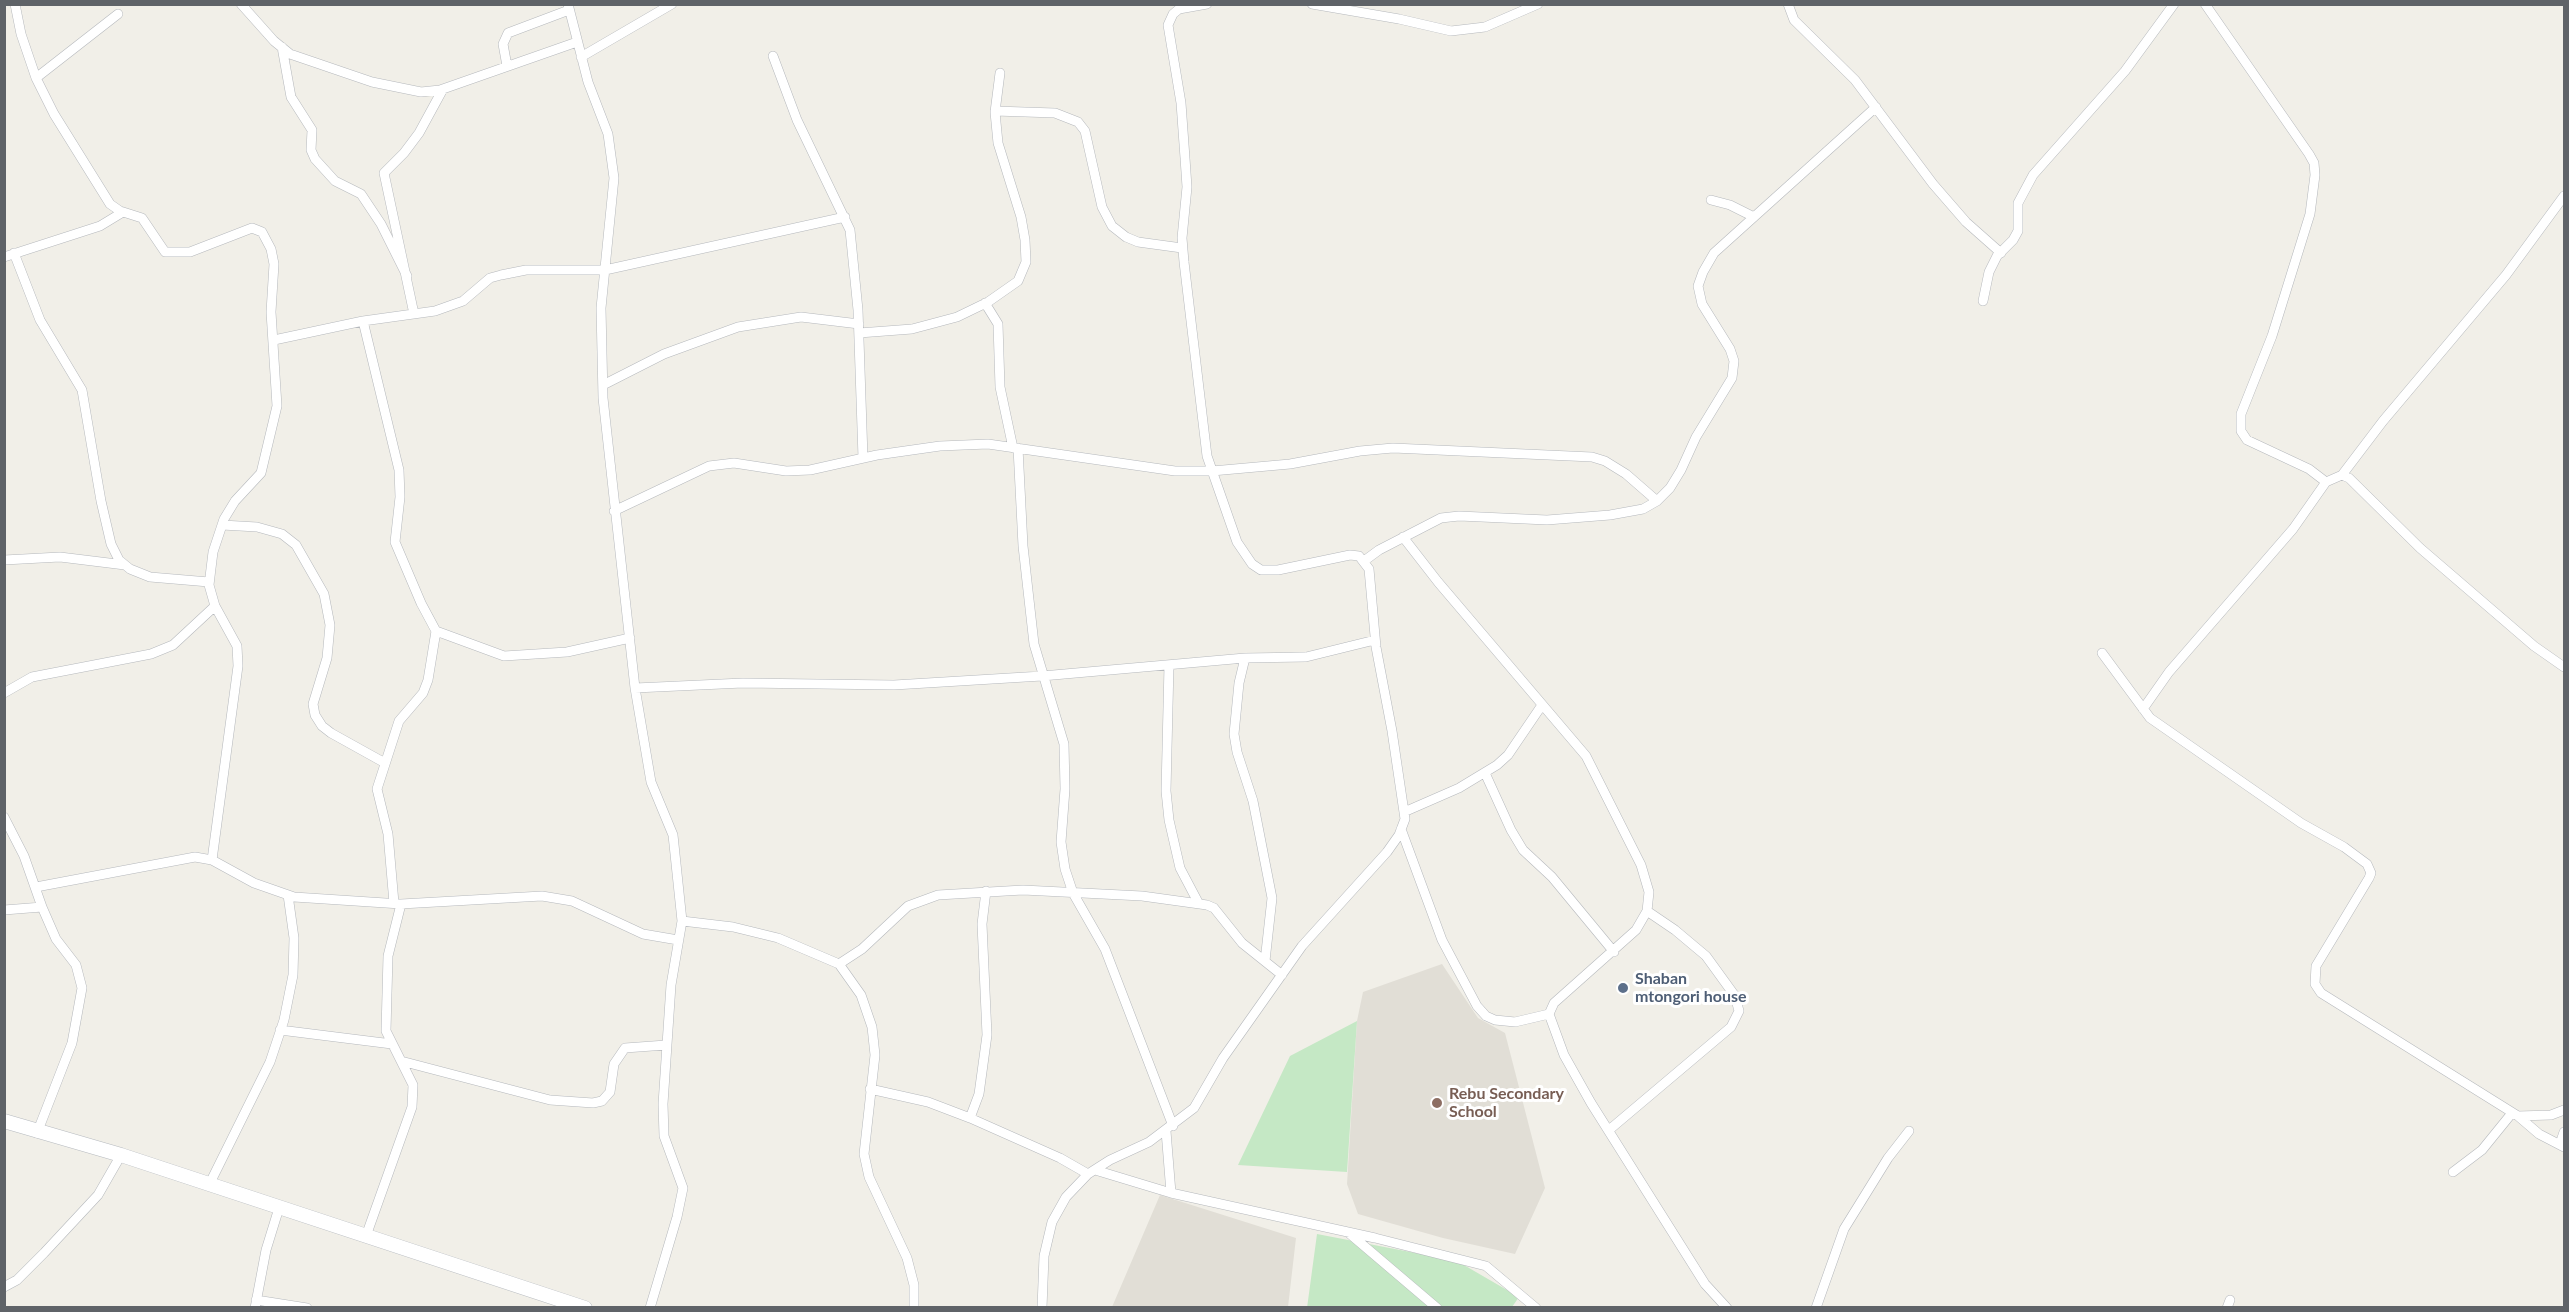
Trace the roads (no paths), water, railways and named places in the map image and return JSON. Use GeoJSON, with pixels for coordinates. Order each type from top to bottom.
{"type":"FeatureCollection","features":[{"type":"Feature","properties":{"kind":"main road"},"geometry":{"type":"LineString","coordinates":[[4,1121],[37,1133],[121,1155],[585,1308]]}},
{"type":"Feature","properties":{"kind":"street"},"geometry":{"type":"LineString","coordinates":[[15,4],[21,34],[36,78],[54,114],[110,204],[123,212],[142,218],[165,252],[176,254],[190,252],[252,228],[262,232],[271,249],[274,264],[271,312],[277,406],[261,473],[235,501],[222,525],[213,552],[209,582],[215,606],[237,646],[238,666],[212,860]]}},
{"type":"Feature","properties":{"kind":"street"},"geometry":{"type":"LineString","coordinates":[[241,4],[290,54],[372,82],[421,92],[443,89],[577,42]]}},
{"type":"Feature","properties":{"kind":"street"},"geometry":{"type":"LineString","coordinates":[[581,57],[672,4]]}},
{"type":"Feature","properties":{"kind":"street"},"geometry":{"type":"LineString","coordinates":[[1042,1308],[1044,1256],[1052,1222],[1066,1197],[1092,1172],[1170,1129],[1194,1108],[1223,1058],[1302,946],[1387,852],[1401,829],[1404,812],[1375,640],[1369,569],[1364,561],[1350,555],[1278,570],[1261,570],[1245,557],[1237,542],[1212,471],[1203,428],[1182,248],[1187,187],[1180,103],[1168,26],[1173,14],[1179,9],[1207,4]]}},
{"type":"Feature","properties":{"kind":"street"},"geometry":{"type":"LineString","coordinates":[[1312,4],[1399,19],[1451,31],[1485,27],[1538,4]]}},
{"type":"Feature","properties":{"kind":"street"},"geometry":{"type":"LineString","coordinates":[[1788,4],[1794,20],[1855,80],[1933,184],[1966,222],[2001,253]]}},
{"type":"Feature","properties":{"kind":"street"},"geometry":{"type":"LineString","coordinates":[[1983,302],[1989,272],[2018,231],[2018,203],[2033,175],[2125,71],[2175,4]]}},
{"type":"Feature","properties":{"kind":"street"},"geometry":{"type":"LineString","coordinates":[[2205,4],[2309,154],[2315,176],[2310,214],[2272,336],[2241,414],[2241,431],[2247,440],[2309,469],[2326,482]]}},
{"type":"Feature","properties":{"kind":"street"},"geometry":{"type":"LineString","coordinates":[[507,66],[503,44],[508,33],[569,7],[581,57],[608,134],[614,178],[601,308],[603,385],[635,688],[651,782],[673,835],[682,921],[666,1045],[664,1136],[683,1188],[677,1217],[650,1308]]}},
{"type":"Feature","properties":{"kind":"street"},"geometry":{"type":"LineString","coordinates":[[36,78],[118,14]]}},
{"type":"Feature","properties":{"kind":"street"},"geometry":{"type":"LineString","coordinates":[[282,47],[291,97],[312,130],[311,150],[315,159],[335,181],[361,194],[381,224],[407,276]]}},
{"type":"Feature","properties":{"kind":"street"},"geometry":{"type":"LineString","coordinates":[[773,56],[797,120],[845,217],[855,257],[863,458]]}},
{"type":"Feature","properties":{"kind":"street"},"geometry":{"type":"LineString","coordinates":[[603,385],[664,354],[738,327],[801,317],[859,328],[912,330],[957,317],[985,303],[1018,280],[1026,262],[1021,217],[998,143],[995,111],[1000,73]]}},
{"type":"Feature","properties":{"kind":"street"},"geometry":{"type":"LineString","coordinates":[[414,314],[384,182],[384,173],[404,153],[419,133],[443,89]]}},
{"type":"Feature","properties":{"kind":"street"},"geometry":{"type":"LineString","coordinates":[[1364,561],[1403,537],[1441,518],[1459,516],[1547,520],[1610,516],[1643,508],[1657,501],[1670,488],[1681,470],[1696,438],[1732,378],[1734,361],[1730,349],[1702,304],[1698,286],[1714,253],[1876,107]]}},
{"type":"Feature","properties":{"kind":"street"},"geometry":{"type":"LineString","coordinates":[[995,111],[1055,113],[1078,122],[1084,131],[1102,207],[1112,226],[1126,237],[1138,242],[1182,248]]}},
{"type":"Feature","properties":{"kind":"street"},"geometry":{"type":"LineString","coordinates":[[2143,709],[2169,672],[2293,529],[2326,482],[2342,475],[2383,421],[2506,275],[2565,196]]}},
{"type":"Feature","properties":{"kind":"street"},"geometry":{"type":"LineString","coordinates":[[1711,200],[1730,205],[1754,217]]}},
{"type":"Feature","properties":{"kind":"street"},"geometry":{"type":"LineString","coordinates":[[123,212],[100,226],[9,255],[55,349],[82,390],[111,544],[119,560],[150,577],[209,582]]}},
{"type":"Feature","properties":{"kind":"street"},"geometry":{"type":"LineString","coordinates":[[274,340],[363,321],[435,311],[463,301],[490,278],[501,275],[526,270],[605,270],[845,217]]}},
{"type":"Feature","properties":{"kind":"street"},"geometry":{"type":"LineString","coordinates":[[985,303],[998,324],[1000,387],[1016,448],[1034,644],[1064,744],[1065,789],[1061,842],[1065,869],[1073,893],[1105,949],[1170,1129],[1170,1193]]}},
{"type":"Feature","properties":{"kind":"street"},"geometry":{"type":"LineString","coordinates":[[363,321],[399,470],[400,497],[395,542],[421,603],[436,631],[428,680],[423,693],[399,721],[377,789],[388,834],[397,904],[388,956],[386,1031],[413,1086],[412,1107],[366,1236]]}},
{"type":"Feature","properties":{"kind":"street"},"geometry":{"type":"LineString","coordinates":[[615,511],[709,465],[734,463],[786,471],[810,470],[863,458],[940,446],[988,444],[1163,470],[1212,471],[1290,464],[1360,451],[1393,448],[1592,457],[1605,461],[1626,474],[1657,501]]}},
{"type":"Feature","properties":{"kind":"street"},"geometry":{"type":"LineString","coordinates":[[2342,475],[2353,481],[2420,548],[2534,646],[2565,667]]}},
{"type":"Feature","properties":{"kind":"street"},"geometry":{"type":"LineString","coordinates":[[222,525],[258,527],[282,534],[296,545],[324,594],[330,625],[327,658],[313,704],[315,716],[331,733],[385,763]]}},
{"type":"Feature","properties":{"kind":"street"},"geometry":{"type":"LineString","coordinates":[[1403,537],[1586,756],[1641,865],[1649,892],[1647,911],[1636,930],[1614,952],[1554,1003],[1549,1014],[1564,1055],[1609,1130],[1705,1284],[1727,1308]]}},
{"type":"Feature","properties":{"kind":"street"},"geometry":{"type":"LineString","coordinates":[[4,560],[60,557],[125,565]]}},
{"type":"Feature","properties":{"kind":"street"},"geometry":{"type":"LineString","coordinates":[[4,693],[32,677],[152,654],[173,645],[215,606]]}},
{"type":"Feature","properties":{"kind":"street"},"geometry":{"type":"LineString","coordinates":[[436,631],[504,656],[567,652],[630,638]]}},
{"type":"Feature","properties":{"kind":"street"},"geometry":{"type":"LineString","coordinates":[[635,688],[765,682],[894,685],[1042,676],[1245,658],[1306,657],[1375,640]]}},
{"type":"Feature","properties":{"kind":"street"},"geometry":{"type":"LineString","coordinates":[[2102,653],[2150,718],[2301,823],[2367,864],[2371,873],[2369,879],[2316,966],[2315,984],[2321,993],[2515,1115],[2539,1134],[2562,1146],[2565,1132]]}},
{"type":"Feature","properties":{"kind":"street"},"geometry":{"type":"LineString","coordinates":[[1245,658],[1239,683],[1234,734],[1237,752],[1253,801],[1272,898],[1265,961]]}},
{"type":"Feature","properties":{"kind":"street"},"geometry":{"type":"LineString","coordinates":[[1168,665],[1166,791],[1169,820],[1180,868],[1198,904]]}},
{"type":"Feature","properties":{"kind":"street"},"geometry":{"type":"LineString","coordinates":[[1404,812],[1485,773],[1508,755],[1542,705]]}},
{"type":"Feature","properties":{"kind":"street"},"geometry":{"type":"LineString","coordinates":[[1485,773],[1511,830],[1523,850],[1552,877],[1614,952]]}},
{"type":"Feature","properties":{"kind":"street"},"geometry":{"type":"LineString","coordinates":[[4,817],[24,856],[56,939],[76,965],[82,988],[72,1043],[37,1133]]}},
{"type":"Feature","properties":{"kind":"street"},"geometry":{"type":"LineString","coordinates":[[1401,829],[1443,940],[1477,1005],[1486,1016],[1495,1020],[1515,1022],[1549,1014]]}},
{"type":"Feature","properties":{"kind":"street"},"geometry":{"type":"LineString","coordinates":[[36,887],[195,856],[212,860],[254,883],[288,895],[397,904],[542,896],[572,900],[643,934],[678,940]]}},
{"type":"Feature","properties":{"kind":"street"},"geometry":{"type":"LineString","coordinates":[[839,964],[862,949],[908,906],[938,895],[986,891],[1073,893],[1142,896],[1214,908],[1234,934],[1282,975]]}},
{"type":"Feature","properties":{"kind":"street"},"geometry":{"type":"LineString","coordinates":[[970,1118],[979,1094],[987,1035],[982,924],[986,891]]}},
{"type":"Feature","properties":{"kind":"street"},"geometry":{"type":"LineString","coordinates":[[209,1185],[270,1062],[280,1030],[293,975],[294,938],[288,895]]}},
{"type":"Feature","properties":{"kind":"street"},"geometry":{"type":"LineString","coordinates":[[4,910],[42,907]]}},
{"type":"Feature","properties":{"kind":"street"},"geometry":{"type":"LineString","coordinates":[[1609,1130],[1731,1027],[1739,1011],[1735,996],[1706,956],[1675,930],[1647,911]]}},
{"type":"Feature","properties":{"kind":"street"},"geometry":{"type":"LineString","coordinates":[[682,921],[733,927],[778,938],[839,964],[861,995],[872,1026],[875,1055],[864,1154],[868,1177],[907,1258],[914,1285],[914,1308]]}},
{"type":"Feature","properties":{"kind":"street"},"geometry":{"type":"LineString","coordinates":[[280,1030],[392,1044]]}},
{"type":"Feature","properties":{"kind":"street"},"geometry":{"type":"LineString","coordinates":[[401,1061],[550,1100],[593,1103],[607,1098],[614,1064],[625,1048],[641,1045],[666,1045]]}},
{"type":"Feature","properties":{"kind":"street"},"geometry":{"type":"LineString","coordinates":[[870,1089],[928,1102],[1092,1172],[1170,1193],[1486,1266],[1536,1308]]}},
{"type":"Feature","properties":{"kind":"street"},"geometry":{"type":"LineString","coordinates":[[2453,1172],[2482,1150],[2515,1115],[2551,1114],[2565,1110]]}},
{"type":"Feature","properties":{"kind":"street"},"geometry":{"type":"LineString","coordinates":[[1816,1308],[1844,1229],[1888,1158],[1909,1131]]}},
{"type":"Feature","properties":{"kind":"street"},"geometry":{"type":"LineString","coordinates":[[4,1287],[17,1280],[98,1195],[121,1155]]}},
{"type":"Feature","properties":{"kind":"street"},"geometry":{"type":"LineString","coordinates":[[279,1208],[266,1250],[256,1304],[307,1308]]}},
{"type":"Feature","properties":{"kind":"street"},"geometry":{"type":"LineString","coordinates":[[1349,1233],[1437,1308]]}},
{"type":"Feature","properties":{"kind":"place","name":"Shaban mtongori house"},"geometry":{"type":"Point","coordinates":[1623,988]}},
{"type":"Feature","properties":{"kind":"place","name":"Rebu Secondary School"},"geometry":{"type":"Point","coordinates":[1437,1103]}}]}
